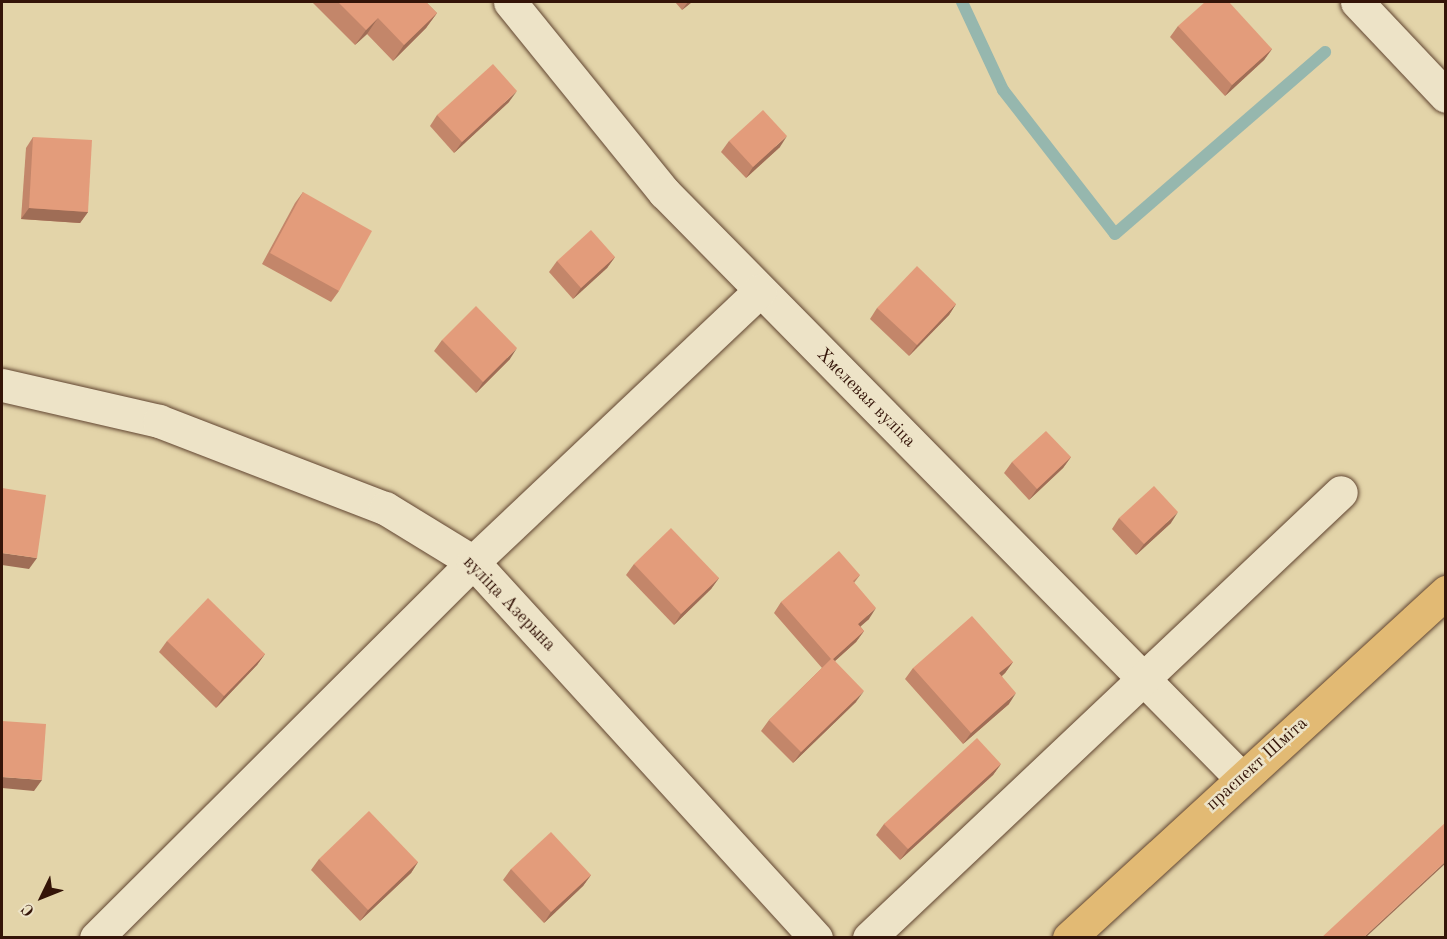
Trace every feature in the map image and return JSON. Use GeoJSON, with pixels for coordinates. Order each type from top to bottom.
{"type":"FeatureCollection","features":[{"type":"Feature","properties":{"kind":"main road","name":"праспект Шміта"},"geometry":{"type":"LineString","coordinates":[[1069,938],[1446,592]]}},
{"type":"Feature","properties":{"kind":"street","name":"Хмелевая вуліца"},"geometry":{"type":"LineString","coordinates":[[510,2],[664,192],[1241,778]]}},
{"type":"Feature","properties":{"kind":"street"},"geometry":{"type":"LineString","coordinates":[[1358,2],[1446,96]]}},
{"type":"Feature","properties":{"kind":"street"},"geometry":{"type":"LineString","coordinates":[[96,938],[473,562],[760,291]]}},
{"type":"Feature","properties":{"kind":"street","name":"вуліца Азерына"},"geometry":{"type":"LineString","coordinates":[[2,385],[159,421],[385,508],[473,562],[816,938]]}},
{"type":"Feature","properties":{"kind":"street"},"geometry":{"type":"LineString","coordinates":[[869,938],[1341,492]]}},
{"type":"Feature","properties":{"kind":"building"},"geometry":{"type":"Polygon","coordinates":[[[338,2],[426,2],[437,13],[404,45],[378,18],[366,30],[338,2]]]}},
{"type":"Feature","properties":{"kind":"building"},"geometry":{"type":"Polygon","coordinates":[[[1205,2],[1229,2],[1272,49],[1232,85],[1178,26],[1205,2]]]}},
{"type":"Feature","properties":{"kind":"building"},"geometry":{"type":"Polygon","coordinates":[[[493,64],[517,91],[462,142],[437,115],[493,64]]]}},
{"type":"Feature","properties":{"kind":"building"},"geometry":{"type":"Polygon","coordinates":[[[763,110],[787,136],[753,167],[729,141],[763,110]]]}},
{"type":"Feature","properties":{"kind":"building"},"geometry":{"type":"Polygon","coordinates":[[[33,137],[92,140],[88,212],[29,208],[33,137]]]}},
{"type":"Feature","properties":{"kind":"building"},"geometry":{"type":"Polygon","coordinates":[[[303,192],[372,231],[339,291],[270,253],[303,192]]]}},
{"type":"Feature","properties":{"kind":"building"},"geometry":{"type":"Polygon","coordinates":[[[591,230],[615,257],[581,288],[557,261],[591,230]]]}},
{"type":"Feature","properties":{"kind":"building"},"geometry":{"type":"Polygon","coordinates":[[[917,266],[956,304],[917,345],[877,308],[917,266]]]}},
{"type":"Feature","properties":{"kind":"building"},"geometry":{"type":"Polygon","coordinates":[[[476,306],[517,348],[483,382],[442,340],[476,306]]]}},
{"type":"Feature","properties":{"kind":"building"},"geometry":{"type":"Polygon","coordinates":[[[1046,431],[1071,457],[1037,489],[1012,462],[1046,431]]]}},
{"type":"Feature","properties":{"kind":"building"},"geometry":{"type":"Polygon","coordinates":[[[1154,486],[1178,512],[1144,544],[1119,518],[1154,486]]]}},
{"type":"Feature","properties":{"kind":"building"},"geometry":{"type":"Polygon","coordinates":[[[2,488],[46,495],[37,558],[2,553],[2,488]]]}},
{"type":"Feature","properties":{"kind":"building"},"geometry":{"type":"Polygon","coordinates":[[[671,528],[719,578],[681,614],[634,564],[671,528]]]}},
{"type":"Feature","properties":{"kind":"building"},"geometry":{"type":"Polygon","coordinates":[[[839,551],[860,575],[853,581],[876,608],[858,624],[864,631],[833,659],[864,691],[801,752],[769,720],[831,659],[781,602],[839,551]]]}},
{"type":"Feature","properties":{"kind":"building"},"geometry":{"type":"Polygon","coordinates":[[[208,598],[265,654],[224,696],[167,641],[208,598]]]}},
{"type":"Feature","properties":{"kind":"building"},"geometry":{"type":"Polygon","coordinates":[[[972,616],[1013,662],[999,673],[1016,693],[971,733],[913,668],[972,616]]]}},
{"type":"Feature","properties":{"kind":"building"},"geometry":{"type":"Polygon","coordinates":[[[2,721],[46,724],[42,780],[2,777],[2,721]]]}},
{"type":"Feature","properties":{"kind":"building"},"geometry":{"type":"Polygon","coordinates":[[[977,738],[1001,764],[908,849],[884,824],[977,738]]]}},
{"type":"Feature","properties":{"kind":"building"},"geometry":{"type":"Polygon","coordinates":[[[369,811],[418,862],[368,910],[319,859],[369,811]]]}},
{"type":"Feature","properties":{"kind":"building"},"geometry":{"type":"Polygon","coordinates":[[[1446,822],[1446,861],[1363,938],[1321,938],[1446,822]]]}},
{"type":"Feature","properties":{"kind":"building"},"geometry":{"type":"Polygon","coordinates":[[[551,832],[591,875],[551,912],[511,869],[551,832]]]}},
{"type":"Feature","properties":{"kind":"waterway"},"geometry":{"type":"LineString","coordinates":[[962,2],[1003,90],[1115,234],[1325,52]]}}]}
